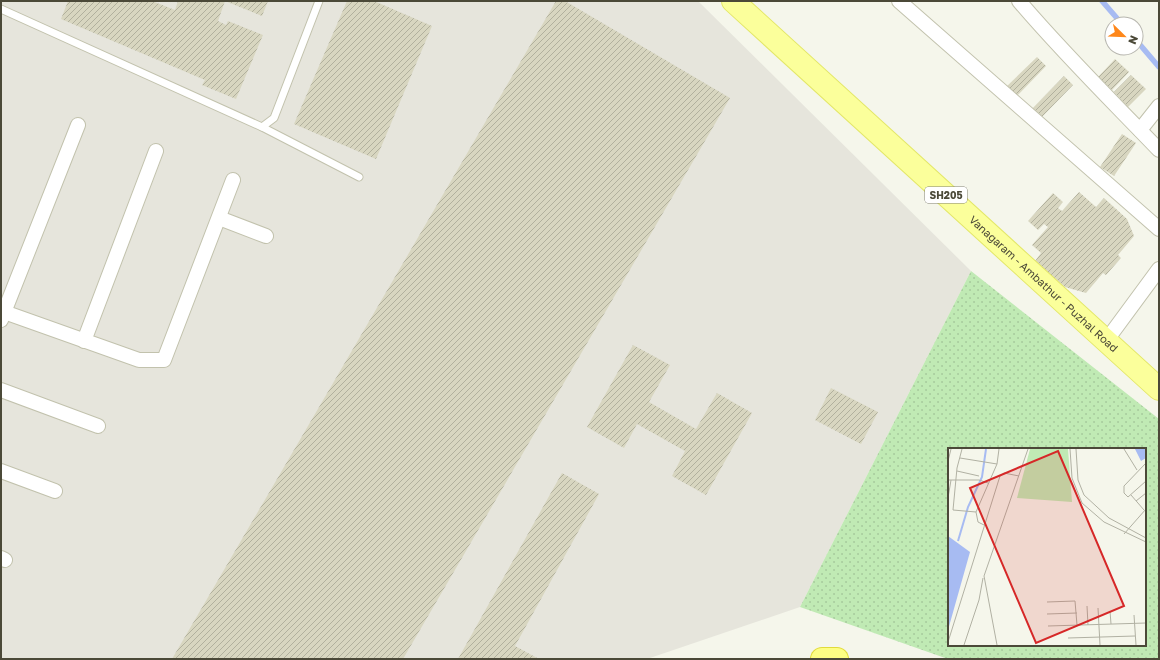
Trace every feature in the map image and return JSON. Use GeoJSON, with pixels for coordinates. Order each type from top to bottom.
{"type":"FeatureCollection","features":[{"type":"Feature","properties":{"kind":"highway"},"geometry":{"type":"LineString","coordinates":[[822,659],[837,659]]}},
{"type":"Feature","properties":{"kind":"main road","name":"Vanagaram - Ambathur - Puzhal Road"},"geometry":{"type":"LineString","coordinates":[[733,1],[1159,389]]}},
{"type":"Feature","properties":{"kind":"street"},"geometry":{"type":"LineString","coordinates":[[899,1],[1159,229]]}},
{"type":"Feature","properties":{"kind":"street"},"geometry":{"type":"LineString","coordinates":[[1019,1],[1064,53],[1159,150]]}},
{"type":"Feature","properties":{"kind":"street"},"geometry":{"type":"LineString","coordinates":[[1140,130],[1159,106]]}},
{"type":"Feature","properties":{"kind":"street"},"geometry":{"type":"LineString","coordinates":[[78,125],[3,316],[140,360],[164,360],[233,180]]}},
{"type":"Feature","properties":{"kind":"street"},"geometry":{"type":"LineString","coordinates":[[84,341],[156,151]]}},
{"type":"Feature","properties":{"kind":"street"},"geometry":{"type":"LineString","coordinates":[[219,218],[266,236]]}},
{"type":"Feature","properties":{"kind":"street"},"geometry":{"type":"LineString","coordinates":[[1106,341],[1159,269]]}},
{"type":"Feature","properties":{"kind":"street"},"geometry":{"type":"LineString","coordinates":[[1,390],[98,426]]}},
{"type":"Feature","properties":{"kind":"street"},"geometry":{"type":"LineString","coordinates":[[1,472],[55,491]]}},
{"type":"Feature","properties":{"kind":"lane"},"geometry":{"type":"LineString","coordinates":[[262,127],[274,118],[319,1]]}},
{"type":"Feature","properties":{"kind":"lane"},"geometry":{"type":"LineString","coordinates":[[1,9],[262,127],[359,177]]}},
{"type":"Feature","properties":{"kind":"shaded area"},"geometry":{"type":"Polygon","coordinates":[[[1,1],[698,1],[971,271],[800,607],[647,659],[1,659],[1,1]]]}},
{"type":"Feature","properties":{"kind":"green space"},"geometry":{"type":"Polygon","coordinates":[[[971,271],[1159,419],[1159,659],[948,659],[800,607],[971,271]]]}},
{"type":"Feature","properties":{"kind":"building"},"geometry":{"type":"Polygon","coordinates":[[[68,1],[152,1],[175,10],[178,1],[225,1],[218,21],[226,25],[228,21],[263,35],[236,99],[202,85],[205,80],[61,19],[68,1]]]}},
{"type":"Feature","properties":{"kind":"building"},"geometry":{"type":"Polygon","coordinates":[[[225,1],[268,1],[262,16],[225,1]]]}},
{"type":"Feature","properties":{"kind":"building"},"geometry":{"type":"Polygon","coordinates":[[[347,1],[374,1],[432,26],[376,159],[294,124],[347,1]]]}},
{"type":"Feature","properties":{"kind":"building"},"geometry":{"type":"Polygon","coordinates":[[[556,1],[565,1],[730,98],[403,659],[172,659],[556,1]]]}},
{"type":"Feature","properties":{"kind":"building"},"geometry":{"type":"Polygon","coordinates":[[[1037,57],[1046,66],[1015,98],[1005,88],[1037,57]]]}},
{"type":"Feature","properties":{"kind":"building"},"geometry":{"type":"Polygon","coordinates":[[[1115,59],[1129,72],[1112,90],[1098,77],[1115,59]]]}},
{"type":"Feature","properties":{"kind":"building"},"geometry":{"type":"Polygon","coordinates":[[[1131,75],[1146,89],[1128,107],[1114,92],[1131,75]]]}},
{"type":"Feature","properties":{"kind":"building"},"geometry":{"type":"Polygon","coordinates":[[[1064,76],[1073,85],[1038,121],[1029,112],[1064,76]]]}},
{"type":"Feature","properties":{"kind":"building"},"geometry":{"type":"Polygon","coordinates":[[[1122,134],[1136,143],[1114,176],[1100,167],[1122,134]]]}},
{"type":"Feature","properties":{"kind":"building"},"geometry":{"type":"Polygon","coordinates":[[[1079,192],[1096,207],[1104,198],[1127,219],[1134,236],[1118,255],[1121,258],[1106,275],[1103,273],[1086,293],[1065,287],[1035,261],[1041,253],[1032,245],[1048,227],[1044,224],[1038,230],[1028,221],[1053,193],[1063,202],[1058,208],[1062,211],[1079,192]]]}},
{"type":"Feature","properties":{"kind":"building"},"geometry":{"type":"Polygon","coordinates":[[[633,345],[670,365],[649,402],[696,429],[717,393],[752,413],[706,495],[672,476],[685,451],[637,424],[624,448],[587,427],[633,345]]]}},
{"type":"Feature","properties":{"kind":"building"},"geometry":{"type":"Polygon","coordinates":[[[831,388],[878,412],[861,444],[815,420],[831,388]]]}},
{"type":"Feature","properties":{"kind":"building"},"geometry":{"type":"Polygon","coordinates":[[[562,473],[599,494],[515,646],[539,659],[458,659],[562,473]]]}},
{"type":"Feature","properties":{"kind":"waterway"},"geometry":{"type":"LineString","coordinates":[[1102,1],[1115,16]]}},
{"type":"Feature","properties":{"kind":"waterway"},"geometry":{"type":"LineString","coordinates":[[1144,49],[1159,67]]}}]}
